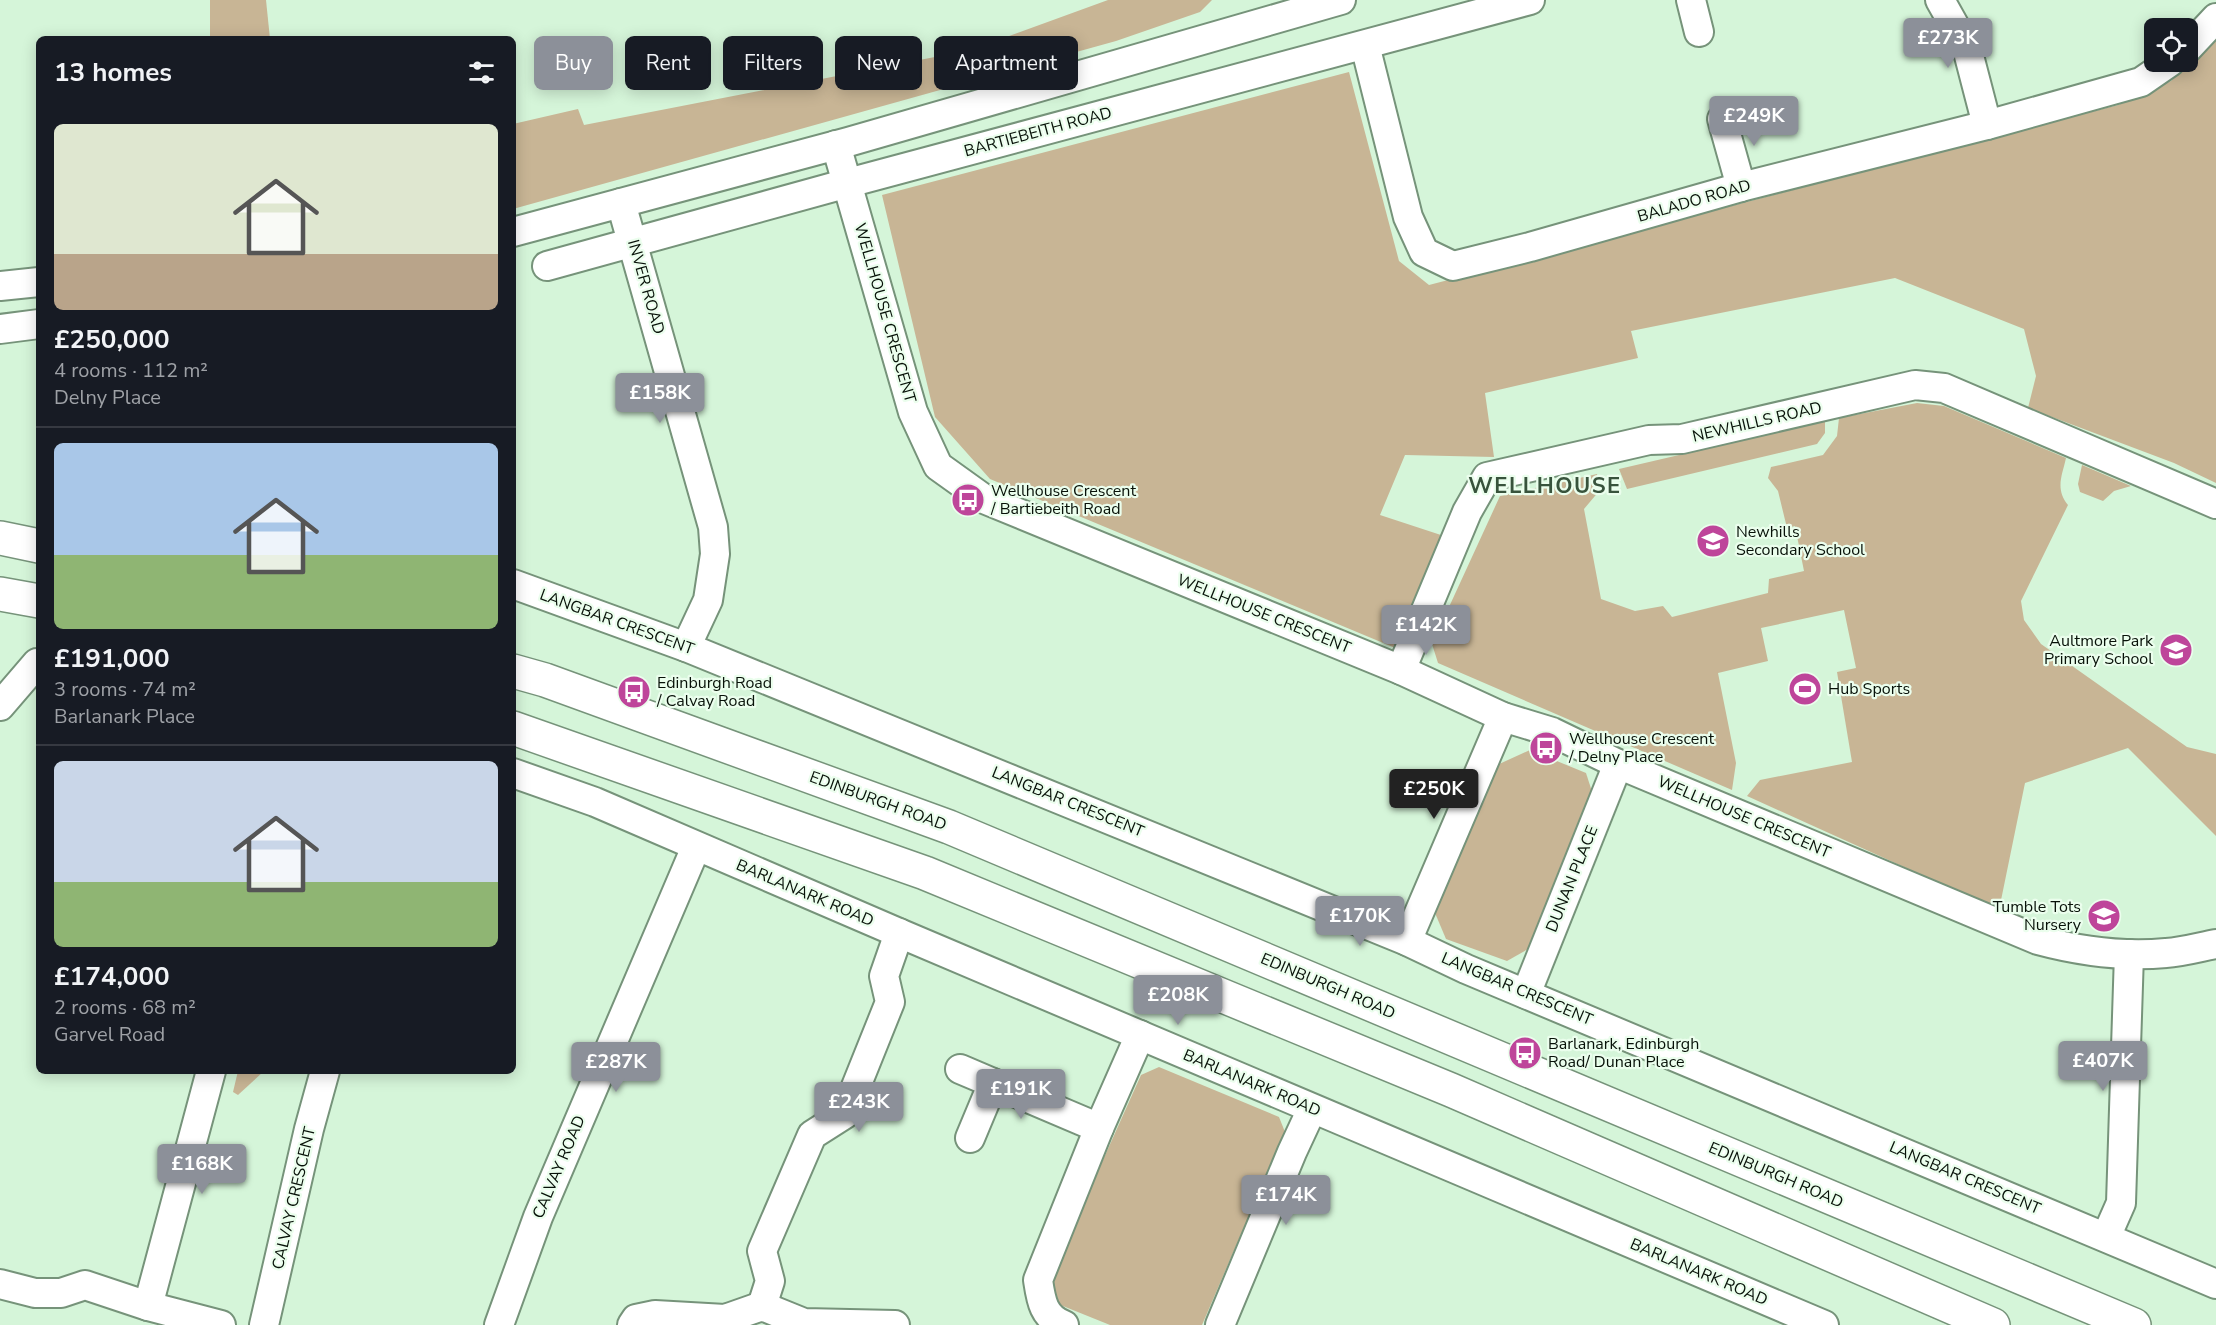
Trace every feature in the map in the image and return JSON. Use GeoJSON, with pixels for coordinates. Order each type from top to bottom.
{"type":"FeatureCollection","features":[{"type":"Feature","properties":{"kind":"main road"},"geometry":{"type":"LineString","coordinates":[[0,538],[36,545]]}},
{"type":"Feature","properties":{"kind":"main road"},"geometry":{"type":"LineString","coordinates":[[0,594],[36,600]]}},
{"type":"Feature","properties":{"kind":"main road","name":"EDINBURGH ROAD"},"geometry":{"type":"LineString","coordinates":[[516,672],[545,680],[949,827],[2134,1325]]}},
{"type":"Feature","properties":{"kind":"main road"},"geometry":{"type":"LineString","coordinates":[[516,729],[925,873],[1440,1086],[1994,1325]]}},
{"type":"Feature","properties":{"kind":"street"},"geometry":{"type":"LineString","coordinates":[[516,231],[836,145],[1265,10],[1341,0]]}},
{"type":"Feature","properties":{"kind":"street","name":"BARTIEBEITH ROAD"},"geometry":{"type":"LineString","coordinates":[[547,266],[1530,0]]}},
{"type":"Feature","properties":{"kind":"street"},"geometry":{"type":"LineString","coordinates":[[1691,0],[1699,32]]}},
{"type":"Feature","properties":{"kind":"street"},"geometry":{"type":"LineString","coordinates":[[1940,0],[1967,48],[1987,125]]}},
{"type":"Feature","properties":{"kind":"street"},"geometry":{"type":"LineString","coordinates":[[2198,37],[2216,18]]}},
{"type":"Feature","properties":{"kind":"street","name":"BALADO ROAD"},"geometry":{"type":"LineString","coordinates":[[1365,45],[1408,217],[1424,252],[1453,266],[1530,247],[1741,187],[1987,125],[2141,82],[2156,72]]}},
{"type":"Feature","properties":{"kind":"street"},"geometry":{"type":"LineString","coordinates":[[1722,119],[1741,187]]}},
{"type":"Feature","properties":{"kind":"street","name":"WELLHOUSE CRESCENT"},"geometry":{"type":"LineString","coordinates":[[836,145],[913,412],[938,466],[984,499],[1401,669],[1503,717],[1552,732],[1618,764],[2038,940],[2073,949],[2129,954],[2167,953],[2216,944]]}},
{"type":"Feature","properties":{"kind":"street","name":"INVER ROAD"},"geometry":{"type":"LineString","coordinates":[[621,203],[713,527],[715,554],[708,600],[686,647]]}},
{"type":"Feature","properties":{"kind":"street"},"geometry":{"type":"LineString","coordinates":[[0,286],[36,282]]}},
{"type":"Feature","properties":{"kind":"street"},"geometry":{"type":"LineString","coordinates":[[0,329],[36,324]]}},
{"type":"Feature","properties":{"kind":"street","name":"NEWHILLS ROAD"},"geometry":{"type":"LineString","coordinates":[[1401,669],[1467,512],[1487,477],[1649,440],[1682,439],[1915,385],[1944,388],[2216,504]]}},
{"type":"Feature","properties":{"kind":"street","name":"LANGBAR CRESCENT"},"geometry":{"type":"LineString","coordinates":[[516,585],[686,647],[1407,941],[1526,994],[2216,1284]]}},
{"type":"Feature","properties":{"kind":"street"},"geometry":{"type":"LineString","coordinates":[[0,706],[36,664]]}},
{"type":"Feature","properties":{"kind":"street"},"geometry":{"type":"LineString","coordinates":[[1407,941],[1503,717]]}},
{"type":"Feature","properties":{"kind":"street","name":"DUNAN PLACE"},"geometry":{"type":"LineString","coordinates":[[1526,994],[1618,764]]}},
{"type":"Feature","properties":{"kind":"street","name":"BARLANARK ROAD"},"geometry":{"type":"LineString","coordinates":[[516,774],[595,801],[696,847],[1824,1325]]}},
{"type":"Feature","properties":{"kind":"street","name":"CALVAY ROAD"},"geometry":{"type":"LineString","coordinates":[[499,1325],[538,1217],[696,847]]}},
{"type":"Feature","properties":{"kind":"street"},"geometry":{"type":"LineString","coordinates":[[762,1306],[770,1281],[762,1251],[812,1135],[845,1114],[890,1002],[884,976],[899,933]]}},
{"type":"Feature","properties":{"kind":"street"},"geometry":{"type":"LineString","coordinates":[[2106,1237],[2121,1203],[2129,954]]}},
{"type":"Feature","properties":{"kind":"street"},"geometry":{"type":"LineString","coordinates":[[1060,1324],[1041,1305],[1038,1280],[1099,1128],[1140,1035]]}},
{"type":"Feature","properties":{"kind":"street"},"geometry":{"type":"LineString","coordinates":[[960,1069],[1099,1128]]}},
{"type":"Feature","properties":{"kind":"street"},"geometry":{"type":"LineString","coordinates":[[148,1306],[211,1074]]}},
{"type":"Feature","properties":{"kind":"street","name":"CALVAY CRESCENT"},"geometry":{"type":"LineString","coordinates":[[264,1325],[309,1129],[324,1074]]}},
{"type":"Feature","properties":{"kind":"street"},"geometry":{"type":"LineString","coordinates":[[970,1138],[993,1083]]}},
{"type":"Feature","properties":{"kind":"street"},"geometry":{"type":"LineString","coordinates":[[1220,1325],[1312,1109]]}},
{"type":"Feature","properties":{"kind":"street"},"geometry":{"type":"LineString","coordinates":[[0,1284],[34,1293],[61,1293],[85,1285],[148,1306],[221,1325]]}},
{"type":"Feature","properties":{"kind":"street"},"geometry":{"type":"LineString","coordinates":[[634,1322],[656,1315],[725,1319],[762,1306],[804,1323],[895,1325]]}},
{"type":"Feature","properties":{"kind":"shaded area"},"geometry":{"type":"Polygon","coordinates":[[[210,0],[266,0],[270,36],[210,36],[210,0]]]}},
{"type":"Feature","properties":{"kind":"shaded area"},"geometry":{"type":"Polygon","coordinates":[[[1108,0],[1212,0],[1200,12],[1078,52],[1078,36],[1009,36],[1108,0]]]}},
{"type":"Feature","properties":{"kind":"shaded area"},"geometry":{"type":"Polygon","coordinates":[[[2216,39],[2216,483],[2174,463],[2028,408],[2036,376],[2024,329],[1895,278],[1631,331],[1638,358],[1485,393],[1494,457],[1405,455],[1380,515],[1447,537],[1400,650],[990,479],[935,417],[882,195],[1349,72],[1399,261],[1429,285],[2118,105],[2171,81],[2181,72],[2198,72],[2198,56],[2216,39]]]}},
{"type":"Feature","properties":{"kind":"shaded area"},"geometry":{"type":"Polygon","coordinates":[[[934,57],[934,90],[940,90],[516,208],[516,123],[578,109],[584,125],[765,90],[823,90],[823,79],[835,76],[835,90],[922,90],[922,59],[934,57]]]}},
{"type":"Feature","properties":{"kind":"shaded area"},"geometry":{"type":"Polygon","coordinates":[[[1917,403],[1944,406],[2066,458],[2061,477],[2061,488],[2068,505],[2021,601],[2024,620],[2041,644],[2187,747],[2216,754],[2216,836],[2128,748],[2025,783],[1999,910],[1747,796],[1760,780],[1852,762],[1837,672],[1856,668],[1844,610],[1761,628],[1768,661],[1718,673],[1736,763],[1732,790],[1438,663],[1432,644],[1500,496],[1597,474],[1600,490],[1584,509],[1601,599],[1635,611],[1663,606],[1672,617],[1768,593],[1769,579],[1804,571],[1795,526],[1787,528],[1778,491],[1768,478],[1771,467],[1823,455],[1837,436],[1839,418],[1917,403]]]}},
{"type":"Feature","properties":{"kind":"shaded area"},"geometry":{"type":"Polygon","coordinates":[[[1825,421],[1825,433],[1817,444],[1627,489],[1619,469],[1825,421]]]}},
{"type":"Feature","properties":{"kind":"shaded area"},"geometry":{"type":"Polygon","coordinates":[[[2082,465],[2131,486],[2114,491],[2103,501],[2080,492],[2078,484],[2082,465]]]}},
{"type":"Feature","properties":{"kind":"shaded area"},"geometry":{"type":"Polygon","coordinates":[[[1530,750],[1586,773],[1595,801],[1537,944],[1507,961],[1446,939],[1435,913],[1497,765],[1530,750]]]}},
{"type":"Feature","properties":{"kind":"shaded area"},"geometry":{"type":"Polygon","coordinates":[[[1159,1067],[1279,1117],[1285,1132],[1202,1325],[1110,1325],[1053,1302],[1048,1283],[1141,1075],[1159,1067]]]}},
{"type":"Feature","properties":{"kind":"shaded area"},"geometry":{"type":"Polygon","coordinates":[[[237,1074],[261,1074],[238,1095],[233,1092],[237,1074]]]}},
{"type":"Feature","properties":{"kind":"place","name":"Wellhouse Crescent / Bartiebeith Road"},"geometry":{"type":"Point","coordinates":[968,500]}},
{"type":"Feature","properties":{"kind":"place","name":"Newhills Secondary School"},"geometry":{"type":"Point","coordinates":[1713,541]}},
{"type":"Feature","properties":{"kind":"place","name":"Aultmore Park Primary School"},"geometry":{"type":"Point","coordinates":[2176,650]}},
{"type":"Feature","properties":{"kind":"place","name":"Hub Sports"},"geometry":{"type":"Point","coordinates":[1805,689]}},
{"type":"Feature","properties":{"kind":"place","name":"Edinburgh Road / Calvay Road"},"geometry":{"type":"Point","coordinates":[634,692]}},
{"type":"Feature","properties":{"kind":"place","name":"Wellhouse Crescent / Delny Place"},"geometry":{"type":"Point","coordinates":[1546,748]}},
{"type":"Feature","properties":{"kind":"place","name":"Tumble Tots Nursery"},"geometry":{"type":"Point","coordinates":[2104,916]}},
{"type":"Feature","properties":{"kind":"place","name":"Barlanark, Edinburgh Road/ Dunan Place"},"geometry":{"type":"Point","coordinates":[1525,1053]}},
{"type":"Feature","properties":{"kind":"district","name":"WELLHOUSE"},"geometry":{"type":"Point","coordinates":[1545,486]}}]}
